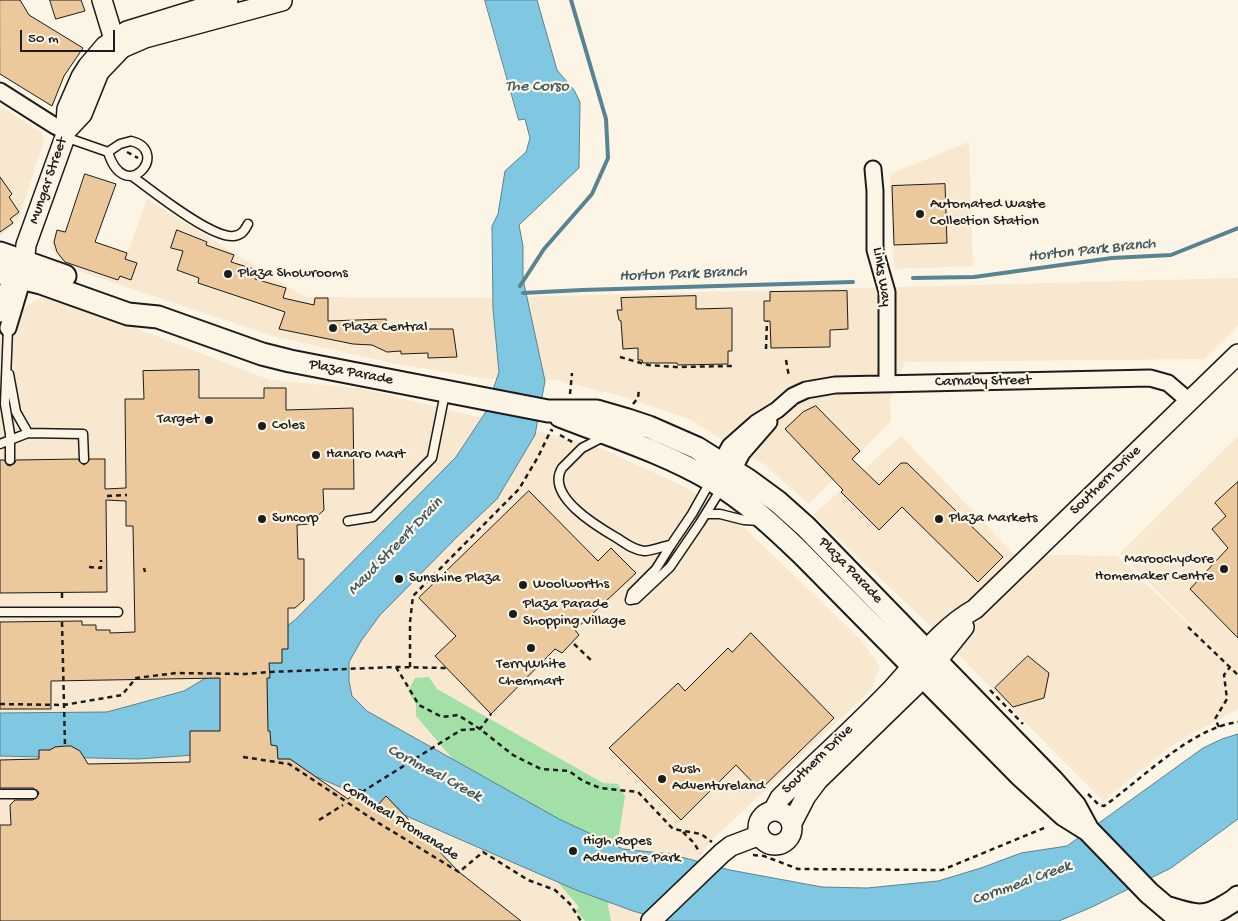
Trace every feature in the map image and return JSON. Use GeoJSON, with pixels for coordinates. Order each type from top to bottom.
{"type":"FeatureCollection","features":[{"type":"Feature","properties":{"kind":"main road","name":"Plaza Parade"},"geometry":{"type":"LineString","coordinates":[[14,264],[41,283],[128,314],[158,317],[262,354],[548,411],[669,459],[722,475],[778,502],[806,527],[1054,780],[1075,806],[1088,830]]}},
{"type":"Feature","properties":{"kind":"main road","name":"Plaza Parade"},"geometry":{"type":"LineString","coordinates":[[548,411],[597,411],[649,427],[697,448],[768,522],[1036,790],[1064,815],[1088,830],[1148,891],[1160,913],[1173,917]]}},
{"type":"Feature","properties":{"kind":"main road"},"geometry":{"type":"LineString","coordinates":[[1173,917],[1215,913],[1238,897]]}},
{"type":"Feature","properties":{"kind":"street"},"geometry":{"type":"LineString","coordinates":[[102,0],[118,43]]}},
{"type":"Feature","properties":{"kind":"street"},"geometry":{"type":"LineString","coordinates":[[65,134],[82,114],[99,72],[127,31],[228,0]]}},
{"type":"Feature","properties":{"kind":"street"},"geometry":{"type":"LineString","coordinates":[[118,43],[146,38],[281,1]]}},
{"type":"Feature","properties":{"kind":"street","name":"Mungar Street"},"geometry":{"type":"LineString","coordinates":[[0,91],[65,134],[14,264],[0,314]]}},
{"type":"Feature","properties":{"kind":"street","name":"Links Way"},"geometry":{"type":"LineString","coordinates":[[873,169],[876,250],[886,292],[887,384]]}},
{"type":"Feature","properties":{"kind":"street","name":"Mungar Street"},"geometry":{"type":"LineString","coordinates":[[8,328],[14,264]]}},
{"type":"Feature","properties":{"kind":"street","name":"Southern Drive"},"geometry":{"type":"LineString","coordinates":[[792,823],[806,796],[818,780],[932,655],[963,615],[974,609],[1238,354]]}},
{"type":"Feature","properties":{"kind":"street","name":"Carnaby Street"},"geometry":{"type":"LineString","coordinates":[[722,475],[730,446],[756,423],[777,410],[793,396],[806,390],[835,385],[1150,378],[1168,383],[1189,401]]}},
{"type":"Feature","properties":{"kind":"street","name":"Southern Drive"},"geometry":{"type":"LineString","coordinates":[[773,811],[780,798],[891,690],[917,672]]}},
{"type":"Feature","properties":{"kind":"street"},"geometry":{"type":"LineString","coordinates":[[773,811],[786,814],[792,823],[792,834],[784,843],[779,845],[768,843],[760,835],[758,825],[768,812],[773,811]]}},
{"type":"Feature","properties":{"kind":"street"},"geometry":{"type":"LineString","coordinates":[[651,921],[710,858],[732,846],[760,835]]}},
{"type":"Feature","properties":{"kind":"lane"},"geometry":{"type":"LineString","coordinates":[[65,134],[108,152],[116,170],[121,174],[132,176],[181,211],[217,232],[228,236],[236,236],[244,232],[248,224]]}},
{"type":"Feature","properties":{"kind":"lane"},"geometry":{"type":"LineString","coordinates":[[108,152],[125,142],[131,141],[142,145],[147,155],[147,162],[142,171],[132,176]]}},
{"type":"Feature","properties":{"kind":"lane"},"geometry":{"type":"LineString","coordinates":[[8,328],[5,404],[10,440],[10,460]]}},
{"type":"Feature","properties":{"kind":"lane"},"geometry":{"type":"LineString","coordinates":[[7,355],[15,410],[28,433]]}},
{"type":"Feature","properties":{"kind":"lane"},"geometry":{"type":"LineString","coordinates":[[348,521],[373,518],[432,458],[445,391]]}},
{"type":"Feature","properties":{"kind":"lane"},"geometry":{"type":"LineString","coordinates":[[0,444],[28,433],[83,434],[84,459]]}},
{"type":"Feature","properties":{"kind":"lane"},"geometry":{"type":"LineString","coordinates":[[608,434],[595,443],[582,448],[562,468],[559,481],[569,504],[597,527],[629,546],[645,551],[671,544]]}},
{"type":"Feature","properties":{"kind":"lane"},"geometry":{"type":"LineString","coordinates":[[722,475],[706,514],[670,567],[636,599],[630,600],[632,593],[656,569],[692,514],[722,475]]}},
{"type":"Feature","properties":{"kind":"lane"},"geometry":{"type":"LineString","coordinates":[[706,514],[720,514],[744,520],[768,522]]}},
{"type":"Feature","properties":{"kind":"lane"},"geometry":{"type":"LineString","coordinates":[[0,612],[118,612]]}},
{"type":"Feature","properties":{"kind":"lane"},"geometry":{"type":"LineString","coordinates":[[0,794],[33,794]]}},
{"type":"Feature","properties":{"kind":"path"},"geometry":{"type":"LineString","coordinates":[[766,349],[767,321]]}},
{"type":"Feature","properties":{"kind":"path"},"geometry":{"type":"LineString","coordinates":[[620,357],[648,364],[675,367],[733,366]]}},
{"type":"Feature","properties":{"kind":"path"},"geometry":{"type":"LineString","coordinates":[[786,360],[788,377]]}},
{"type":"Feature","properties":{"kind":"path"},"geometry":{"type":"LineString","coordinates":[[570,396],[572,373]]}},
{"type":"Feature","properties":{"kind":"path"},"geometry":{"type":"LineString","coordinates":[[630,407],[638,398],[638,389]]}},
{"type":"Feature","properties":{"kind":"path"},"geometry":{"type":"LineString","coordinates":[[410,667],[410,622],[413,596],[518,488],[538,457],[551,430],[576,444]]}},
{"type":"Feature","properties":{"kind":"path"},"geometry":{"type":"LineString","coordinates":[[107,496],[127,495]]}},
{"type":"Feature","properties":{"kind":"path"},"geometry":{"type":"LineString","coordinates":[[89,567],[101,568],[101,560]]}},
{"type":"Feature","properties":{"kind":"path"},"geometry":{"type":"LineString","coordinates":[[144,568],[145,572]]}},
{"type":"Feature","properties":{"kind":"path"},"geometry":{"type":"LineString","coordinates":[[62,593],[65,746]]}},
{"type":"Feature","properties":{"kind":"path"},"geometry":{"type":"LineString","coordinates":[[1188,627],[1238,675]]}},
{"type":"Feature","properties":{"kind":"path"},"geometry":{"type":"LineString","coordinates":[[574,644],[592,661]]}},
{"type":"Feature","properties":{"kind":"path"},"geometry":{"type":"LineString","coordinates":[[396,667],[419,704],[442,717],[458,715],[480,729],[506,750]]}},
{"type":"Feature","properties":{"kind":"path"},"geometry":{"type":"LineString","coordinates":[[0,704],[64,705],[122,695],[136,678],[176,673],[245,674],[396,667],[446,668]]}},
{"type":"Feature","properties":{"kind":"path"},"geometry":{"type":"LineString","coordinates":[[1219,727],[1215,719],[1227,699],[1224,675],[1230,667]]}},
{"type":"Feature","properties":{"kind":"path"},"geometry":{"type":"LineString","coordinates":[[986,687],[1026,727]]}},
{"type":"Feature","properties":{"kind":"path"},"geometry":{"type":"LineString","coordinates":[[480,729],[491,714]]}},
{"type":"Feature","properties":{"kind":"path"},"geometry":{"type":"LineString","coordinates":[[1086,791],[1099,805],[1104,806],[1180,747],[1219,727],[1238,722]]}},
{"type":"Feature","properties":{"kind":"path"},"geometry":{"type":"LineString","coordinates":[[354,798],[461,730],[480,729]]}},
{"type":"Feature","properties":{"kind":"path","name":"Cornmeal Promanade"},"geometry":{"type":"LineString","coordinates":[[243,757],[289,764],[377,822],[459,872],[483,852],[528,880],[555,890],[570,904],[581,921]]}},
{"type":"Feature","properties":{"kind":"path"},"geometry":{"type":"LineString","coordinates":[[319,820],[343,805]]}},
{"type":"Feature","properties":{"kind":"path"},"geometry":{"type":"LineString","coordinates":[[682,831],[710,858]]}},
{"type":"Feature","properties":{"kind":"shaded area"},"geometry":{"type":"Polygon","coordinates":[[[0,106],[41,132],[44,140],[18,221],[0,236],[0,106]]]}},
{"type":"Feature","properties":{"kind":"shaded area"},"geometry":{"type":"Polygon","coordinates":[[[969,142],[973,266],[894,269],[890,174],[969,142]]]}},
{"type":"Feature","properties":{"kind":"shaded area"},"geometry":{"type":"Polygon","coordinates":[[[147,199],[305,297],[483,298],[1238,278],[1238,326],[1204,359],[905,362],[890,400],[891,421],[809,504],[765,465],[689,419],[625,397],[556,380],[489,379],[396,364],[273,336],[64,266],[51,248],[56,229],[128,252],[147,199]]]}},
{"type":"Feature","properties":{"kind":"shaded area","name":"Sunshine Plaza"},"geometry":{"type":"Polygon","coordinates":[[[41,297],[102,315],[270,380],[360,388],[596,446],[687,488],[732,516],[862,641],[880,667],[871,690],[708,844],[660,921],[0,921],[0,323],[41,297]]]}},
{"type":"Feature","properties":{"kind":"shaded area"},"geometry":{"type":"Polygon","coordinates":[[[901,436],[1014,554],[1117,556],[1235,670],[1120,553],[1238,436],[1238,709],[1175,743],[1103,801],[920,616],[813,515],[901,436]]]}},
{"type":"Feature","properties":{"kind":"green space","name":"High Ropes Adventure Park"},"geometry":{"type":"Polygon","coordinates":[[[429,677],[437,689],[603,783],[618,784],[625,796],[608,906],[611,921],[585,921],[576,910],[579,907],[416,716],[416,704],[408,691],[415,678],[429,677]]]}},
{"type":"Feature","properties":{"kind":"water"},"geometry":{"type":"Polygon","coordinates":[[[485,0],[537,0],[557,70],[574,90],[580,102],[579,168],[519,225],[523,246],[523,279],[545,381],[535,435],[497,499],[380,615],[361,641],[349,662],[349,681],[352,696],[367,711],[559,819],[623,849],[670,854],[730,870],[822,887],[867,888],[938,881],[1021,853],[1067,846],[1203,748],[1238,734],[1238,819],[1171,868],[1059,921],[669,921],[633,911],[576,890],[317,777],[244,754],[208,754],[138,759],[0,756],[0,713],[107,712],[184,691],[261,645],[295,620],[456,457],[485,413],[499,372],[493,309],[492,226],[498,214],[505,171],[526,152],[530,138],[525,119],[519,120],[485,0]]]}},
{"type":"Feature","properties":{"kind":"building"},"geometry":{"type":"Polygon","coordinates":[[[0,0],[20,0],[29,15],[83,48],[64,76],[52,106],[0,74],[0,0]]]}},
{"type":"Feature","properties":{"kind":"building"},"geometry":{"type":"Polygon","coordinates":[[[50,0],[81,0],[85,11],[56,19],[50,0]]]}},
{"type":"Feature","properties":{"kind":"building"},"geometry":{"type":"Polygon","coordinates":[[[85,174],[116,184],[95,242],[127,253],[125,259],[137,263],[131,280],[120,276],[118,280],[65,262],[57,252],[54,242],[57,230],[65,232],[85,174]]]}},
{"type":"Feature","properties":{"kind":"building"},"geometry":{"type":"Polygon","coordinates":[[[0,177],[12,194],[9,197],[19,212],[10,219],[13,223],[0,232],[0,177]]]}},
{"type":"Feature","properties":{"kind":"building","name":"Automated Waste Collection Station"},"geometry":{"type":"Polygon","coordinates":[[[945,184],[947,243],[894,245],[892,186],[945,184]]]}},
{"type":"Feature","properties":{"kind":"building"},"geometry":{"type":"Polygon","coordinates":[[[177,230],[207,242],[206,245],[234,255],[231,262],[257,270],[255,279],[286,288],[283,298],[314,305],[315,298],[328,298],[328,321],[386,319],[387,329],[453,329],[457,357],[428,358],[428,353],[401,354],[401,351],[387,352],[372,345],[353,344],[279,329],[285,312],[198,283],[199,278],[177,270],[183,251],[171,248],[177,230]]]}},
{"type":"Feature","properties":{"kind":"building"},"geometry":{"type":"Polygon","coordinates":[[[847,291],[848,329],[830,330],[830,347],[771,348],[770,321],[764,321],[764,301],[770,301],[770,292],[847,291]]]}},
{"type":"Feature","properties":{"kind":"building"},"geometry":{"type":"Polygon","coordinates":[[[696,296],[696,309],[732,308],[732,351],[728,351],[728,364],[678,365],[677,363],[643,363],[642,360],[638,360],[638,348],[623,349],[621,321],[619,320],[617,310],[622,310],[621,298],[696,296]]]}},
{"type":"Feature","properties":{"kind":"building"},"geometry":{"type":"Polygon","coordinates":[[[199,370],[199,398],[264,398],[264,388],[286,388],[286,410],[353,408],[354,489],[323,489],[324,510],[309,524],[297,525],[298,559],[304,559],[304,600],[295,608],[288,608],[288,649],[282,649],[282,663],[269,663],[270,678],[267,678],[268,731],[270,731],[271,745],[277,746],[278,759],[290,759],[348,799],[360,789],[377,806],[386,796],[459,872],[521,921],[0,921],[0,825],[11,825],[10,805],[15,800],[33,800],[39,794],[33,788],[0,788],[0,760],[39,759],[39,750],[71,746],[80,751],[88,764],[190,762],[190,731],[220,731],[220,678],[51,681],[51,709],[0,709],[0,622],[82,621],[82,625],[96,625],[96,630],[110,630],[110,633],[135,632],[133,526],[126,526],[126,501],[106,500],[107,592],[0,593],[0,460],[4,460],[10,466],[16,460],[78,459],[84,465],[90,459],[105,459],[105,489],[126,488],[125,399],[144,399],[143,371],[199,370]]]}},
{"type":"Feature","properties":{"kind":"building","name":"Plaza Markets"},"geometry":{"type":"Polygon","coordinates":[[[816,406],[860,451],[852,459],[879,485],[901,463],[907,463],[1003,557],[978,582],[902,507],[879,530],[841,492],[843,490],[785,429],[803,412],[816,406]]]}},
{"type":"Feature","properties":{"kind":"building","name":"Maroochydore Homemaker Centre"},"geometry":{"type":"Polygon","coordinates":[[[1238,482],[1238,638],[1190,589],[1228,548],[1212,529],[1226,516],[1215,503],[1238,482]]]}},
{"type":"Feature","properties":{"kind":"building","name":"Plaza Parade Shopping Village"},"geometry":{"type":"Polygon","coordinates":[[[529,491],[598,561],[611,548],[636,573],[575,630],[579,635],[562,653],[555,649],[491,714],[435,656],[456,636],[419,598],[529,491]]]}},
{"type":"Feature","properties":{"kind":"building"},"geometry":{"type":"Polygon","coordinates":[[[751,633],[834,718],[760,790],[736,765],[681,820],[609,748],[678,683],[685,691],[728,648],[732,652],[751,633]]]}},
{"type":"Feature","properties":{"kind":"building"},"geometry":{"type":"Polygon","coordinates":[[[1028,656],[1049,673],[1044,698],[1013,707],[995,688],[1028,656]]]}},
{"type":"Feature","properties":{"kind":"waterway"},"geometry":{"type":"LineString","coordinates":[[520,286],[544,249],[592,194],[608,158],[606,119],[571,0]]}},
{"type":"Feature","properties":{"kind":"waterway","name":"Horton Park Branch"},"geometry":{"type":"LineString","coordinates":[[913,278],[974,277],[1112,258],[1171,255],[1238,228]]}},
{"type":"Feature","properties":{"kind":"waterway","name":"Horton Park Branch"},"geometry":{"type":"LineString","coordinates":[[523,293],[853,282]]}},
{"type":"Feature","properties":{"kind":"place","name":"Automated Waste Collection Station"},"geometry":{"type":"Point","coordinates":[920,214]}},
{"type":"Feature","properties":{"kind":"place","name":"Plaza Showrooms"},"geometry":{"type":"Point","coordinates":[228,274]}},
{"type":"Feature","properties":{"kind":"place","name":"Plaza Central"},"geometry":{"type":"Point","coordinates":[333,328]}},
{"type":"Feature","properties":{"kind":"place","name":"Target"},"geometry":{"type":"Point","coordinates":[209,420]}},
{"type":"Feature","properties":{"kind":"place","name":"Coles"},"geometry":{"type":"Point","coordinates":[262,426]}},
{"type":"Feature","properties":{"kind":"place","name":"Hanaro Mart"},"geometry":{"type":"Point","coordinates":[316,455]}},
{"type":"Feature","properties":{"kind":"place","name":"Suncorp"},"geometry":{"type":"Point","coordinates":[262,519]}},
{"type":"Feature","properties":{"kind":"place","name":"Plaza Markets"},"geometry":{"type":"Point","coordinates":[939,519]}},
{"type":"Feature","properties":{"kind":"place","name":"Maroochydore Homemaker Centre"},"geometry":{"type":"Point","coordinates":[1224,569]}},
{"type":"Feature","properties":{"kind":"place","name":"Sunshine Plaza"},"geometry":{"type":"Point","coordinates":[399,579]}},
{"type":"Feature","properties":{"kind":"place","name":"Woolworths"},"geometry":{"type":"Point","coordinates":[523,585]}},
{"type":"Feature","properties":{"kind":"place","name":"Plaza Parade Shopping Village"},"geometry":{"type":"Point","coordinates":[513,614]}},
{"type":"Feature","properties":{"kind":"place","name":"TerryWhite Chemmart"},"geometry":{"type":"Point","coordinates":[531,648]}},
{"type":"Feature","properties":{"kind":"place","name":"Rush Adventureland"},"geometry":{"type":"Point","coordinates":[662,779]}},
{"type":"Feature","properties":{"kind":"place","name":"High Ropes Adventure Park"},"geometry":{"type":"Point","coordinates":[573,851]}},
{"type":"Feature","properties":{"kind":"water label","name":"The Corso"},"geometry":{"type":"Point","coordinates":[537,88]}},
{"type":"Feature","properties":{"kind":"water label","name":"Maud Streert Drain"},"geometry":{"type":"Point","coordinates":[396,547]}},
{"type":"Feature","properties":{"kind":"water label","name":"Cornmeal Creek"},"geometry":{"type":"Point","coordinates":[434,774]}},
{"type":"Feature","properties":{"kind":"water label","name":"Cornmeal Creek"},"geometry":{"type":"Point","coordinates":[1022,884]}}]}
